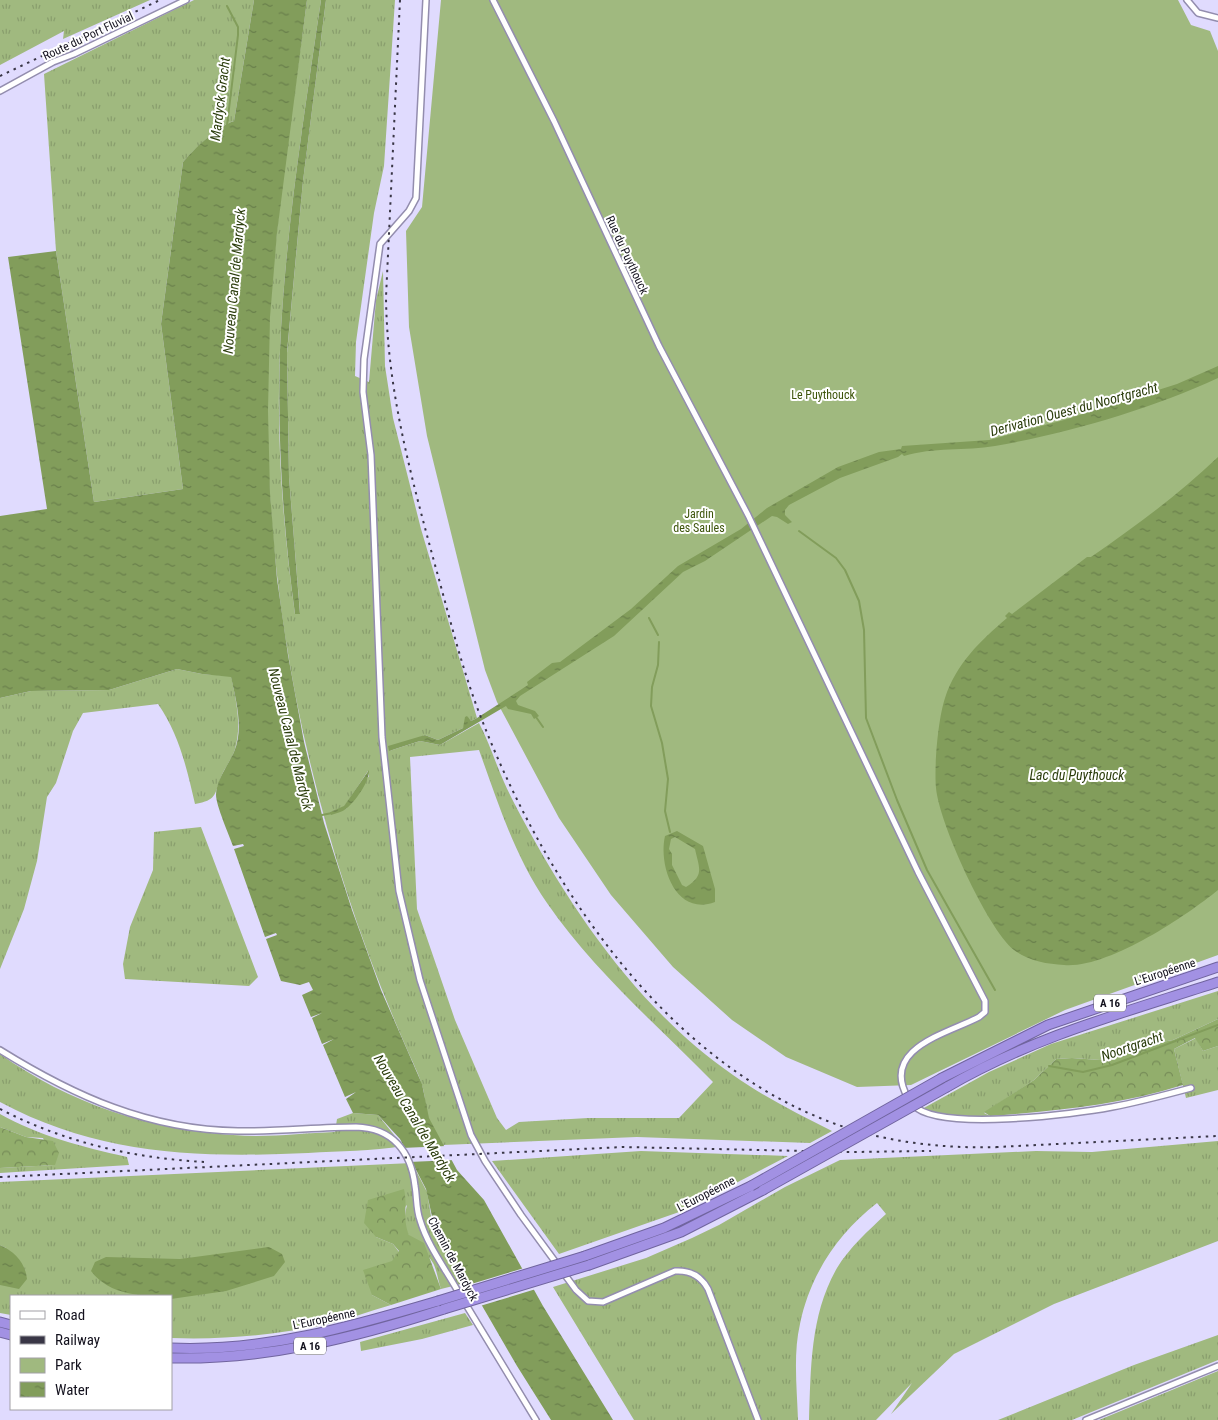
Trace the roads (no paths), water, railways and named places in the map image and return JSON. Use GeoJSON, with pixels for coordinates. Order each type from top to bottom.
{"type":"FeatureCollection","features":[{"type":"Feature","properties":{"kind":"highway","name":"L'Européenne"},"geometry":{"type":"LineString","coordinates":[[172,1348],[238,1346],[300,1338],[350,1328],[584,1256],[664,1228],[750,1186],[1007,1043],[1048,1025],[1218,967]]}},
{"type":"Feature","properties":{"kind":"highway","name":"L'Européenne"},"geometry":{"type":"LineString","coordinates":[[172,1358],[232,1356],[310,1346],[361,1335],[589,1265],[681,1232],[763,1190],[996,1060],[1050,1036],[1218,982]]}},
{"type":"Feature","properties":{"kind":"street","name":"Route du Port Fluvial"},"geometry":{"type":"LineString","coordinates":[[0,90],[53,62],[83,50],[186,0]]}},
{"type":"Feature","properties":{"kind":"street"},"geometry":{"type":"LineString","coordinates":[[426,0],[416,198],[409,211],[380,244],[366,330],[364,368],[364,396],[371,456],[382,745],[402,912],[420,980],[469,1131],[485,1161],[521,1214],[576,1290],[588,1301],[603,1302],[675,1271],[691,1273],[701,1279],[708,1289],[758,1420]]}},
{"type":"Feature","properties":{"kind":"street","name":"Rue du Puythouck"},"geometry":{"type":"LineString","coordinates":[[493,0],[558,128],[659,346],[749,517],[918,872],[985,1001],[985,1012],[980,1017],[928,1040],[912,1052],[903,1070],[905,1092],[921,1112],[935,1116],[976,1120],[1041,1116],[1110,1108],[1191,1088]]}},
{"type":"Feature","properties":{"kind":"street"},"geometry":{"type":"LineString","coordinates":[[1187,0],[1198,13],[1218,18]]}},
{"type":"Feature","properties":{"kind":"street","name":"Chemin de Mardyck"},"geometry":{"type":"LineString","coordinates":[[0,1050],[41,1075],[87,1099],[157,1122],[231,1131],[322,1127],[374,1128],[389,1135],[398,1143],[413,1175],[417,1212],[423,1228],[473,1317],[536,1420]]}},
{"type":"Feature","properties":{"kind":"street"},"geometry":{"type":"LineString","coordinates":[[1086,1420],[1218,1366]]}},
{"type":"Feature","properties":{"kind":"water","name":"Nouveau Canal de Mardyck"},"geometry":{"type":"Polygon","coordinates":[[[254,0],[307,0],[277,233],[270,317],[268,411],[270,493],[277,579],[288,655],[304,742],[324,823],[352,910],[381,990],[422,1084],[429,1118],[457,1170],[484,1200],[543,1306],[613,1420],[551,1420],[517,1366],[433,1221],[426,1189],[400,1139],[378,1115],[353,1113],[346,1099],[356,1092],[345,1097],[323,1045],[334,1039],[322,1044],[312,1018],[322,1013],[311,1017],[302,995],[313,990],[309,982],[300,985],[281,981],[266,939],[277,935],[276,933],[265,937],[234,849],[244,846],[243,844],[233,846],[220,813],[216,795],[218,784],[237,743],[239,724],[231,677],[177,669],[109,690],[31,691],[0,698],[0,516],[47,509],[8,257],[56,251],[94,502],[183,489],[161,324],[183,162],[214,132],[234,121],[254,0]]]}},
{"type":"Feature","properties":{"kind":"water"},"geometry":{"type":"Polygon","coordinates":[[[321,0],[326,0],[303,181],[287,352],[289,477],[300,614],[295,614],[282,482],[279,416],[280,350],[282,306],[291,218],[321,0]]]}},
{"type":"Feature","properties":{"kind":"water"},"geometry":{"type":"Polygon","coordinates":[[[1218,366],[1218,378],[1165,400],[1109,419],[1023,441],[995,446],[926,451],[904,456],[902,454],[840,478],[789,505],[785,510],[785,515],[792,522],[788,524],[772,516],[705,561],[683,572],[614,636],[520,696],[516,701],[518,705],[535,711],[539,716],[534,719],[531,714],[508,709],[506,706],[440,745],[420,741],[389,751],[388,746],[425,735],[438,740],[463,728],[465,717],[467,716],[471,721],[477,718],[528,685],[527,682],[552,663],[560,662],[631,609],[678,566],[741,529],[767,508],[838,467],[879,452],[901,449],[902,446],[989,440],[1064,420],[1177,384],[1218,366]]]}},
{"type":"Feature","properties":{"kind":"water","name":"Lac du Puythouck"},"geometry":{"type":"Polygon","coordinates":[[[1218,457],[1218,890],[1166,927],[1102,959],[1082,964],[1064,965],[1044,963],[1031,959],[1014,950],[991,920],[966,874],[939,804],[936,788],[936,755],[945,698],[962,664],[978,644],[1007,618],[1005,616],[1009,612],[1012,614],[1087,557],[1091,557],[1140,522],[1188,484],[1218,457]]]}},
{"type":"Feature","properties":{"kind":"water"},"geometry":{"type":"Polygon","coordinates":[[[369,770],[365,785],[354,802],[344,810],[331,815],[330,812],[344,806],[369,770]]]}},
{"type":"Feature","properties":{"kind":"water"},"geometry":{"type":"Polygon","coordinates":[[[677,831],[703,846],[715,889],[715,902],[701,905],[690,902],[680,896],[667,874],[664,861],[665,836],[677,831]],[[675,837],[671,839],[669,849],[672,854],[672,865],[682,885],[686,887],[696,879],[699,871],[695,849],[675,837]]]}},
{"type":"Feature","properties":{"kind":"water"},"geometry":{"type":"Polygon","coordinates":[[[0,1245],[15,1254],[22,1263],[27,1279],[19,1289],[0,1285],[0,1245]]]}},
{"type":"Feature","properties":{"kind":"water"},"geometry":{"type":"Polygon","coordinates":[[[269,1247],[282,1254],[285,1262],[274,1276],[226,1291],[172,1299],[172,1295],[138,1295],[117,1290],[107,1285],[91,1271],[95,1262],[106,1257],[180,1259],[269,1247]]]}},
{"type":"Feature","properties":{"kind":"waterway","name":"Mardyck Gracht"},"geometry":{"type":"LineString","coordinates":[[227,6],[238,27],[238,35],[227,125]]}},
{"type":"Feature","properties":{"kind":"waterway"},"geometry":{"type":"LineString","coordinates":[[799,531],[836,558],[845,570],[859,601],[864,630],[866,718],[897,800],[927,870],[995,990]]}},
{"type":"Feature","properties":{"kind":"waterway"},"geometry":{"type":"LineString","coordinates":[[649,618],[658,635]]}},
{"type":"Feature","properties":{"kind":"waterway"},"geometry":{"type":"LineString","coordinates":[[659,642],[658,665],[652,687],[651,706],[662,743],[668,779],[665,811],[670,832]]}},
{"type":"Feature","properties":{"kind":"waterway"},"geometry":{"type":"LineString","coordinates":[[536,717],[543,727]]}},
{"type":"Feature","properties":{"kind":"waterway"},"geometry":{"type":"LineString","coordinates":[[322,815],[332,813]]}},
{"type":"Feature","properties":{"kind":"waterway","name":"Noortgracht"},"geometry":{"type":"LineString","coordinates":[[1049,1066],[1083,1072],[1112,1065],[1218,1025]]}},
{"type":"Feature","properties":{"kind":"railway"},"geometry":{"type":"LineString","coordinates":[[0,76],[160,0]]}},
{"type":"Feature","properties":{"kind":"railway"},"geometry":{"type":"LineString","coordinates":[[400,0],[386,297],[387,332],[396,399],[417,499],[467,678],[505,775],[536,836],[571,895],[611,951],[656,1003],[706,1049],[761,1088],[820,1118],[864,1133],[932,1145],[1002,1147]]}},
{"type":"Feature","properties":{"kind":"railway"},"geometry":{"type":"LineString","coordinates":[[0,1109],[49,1131],[99,1146],[151,1157],[204,1162]]}},
{"type":"Feature","properties":{"kind":"railway"},"geometry":{"type":"LineString","coordinates":[[996,1147],[1218,1136]]}},
{"type":"Feature","properties":{"kind":"railway"},"geometry":{"type":"LineString","coordinates":[[0,1177],[623,1147],[852,1152],[931,1151]]}},
{"type":"Feature","properties":{"kind":"park label","name":"Le Puythouck"},"geometry":{"type":"Point","coordinates":[823,395]}},
{"type":"Feature","properties":{"kind":"park label","name":"Jardin des Saules"},"geometry":{"type":"Point","coordinates":[699,521]}},
{"type":"Feature","properties":{"kind":"water label","name":"Derivation Ouest du Noortgracht"},"geometry":{"type":"Point","coordinates":[1074,409]}}]}
